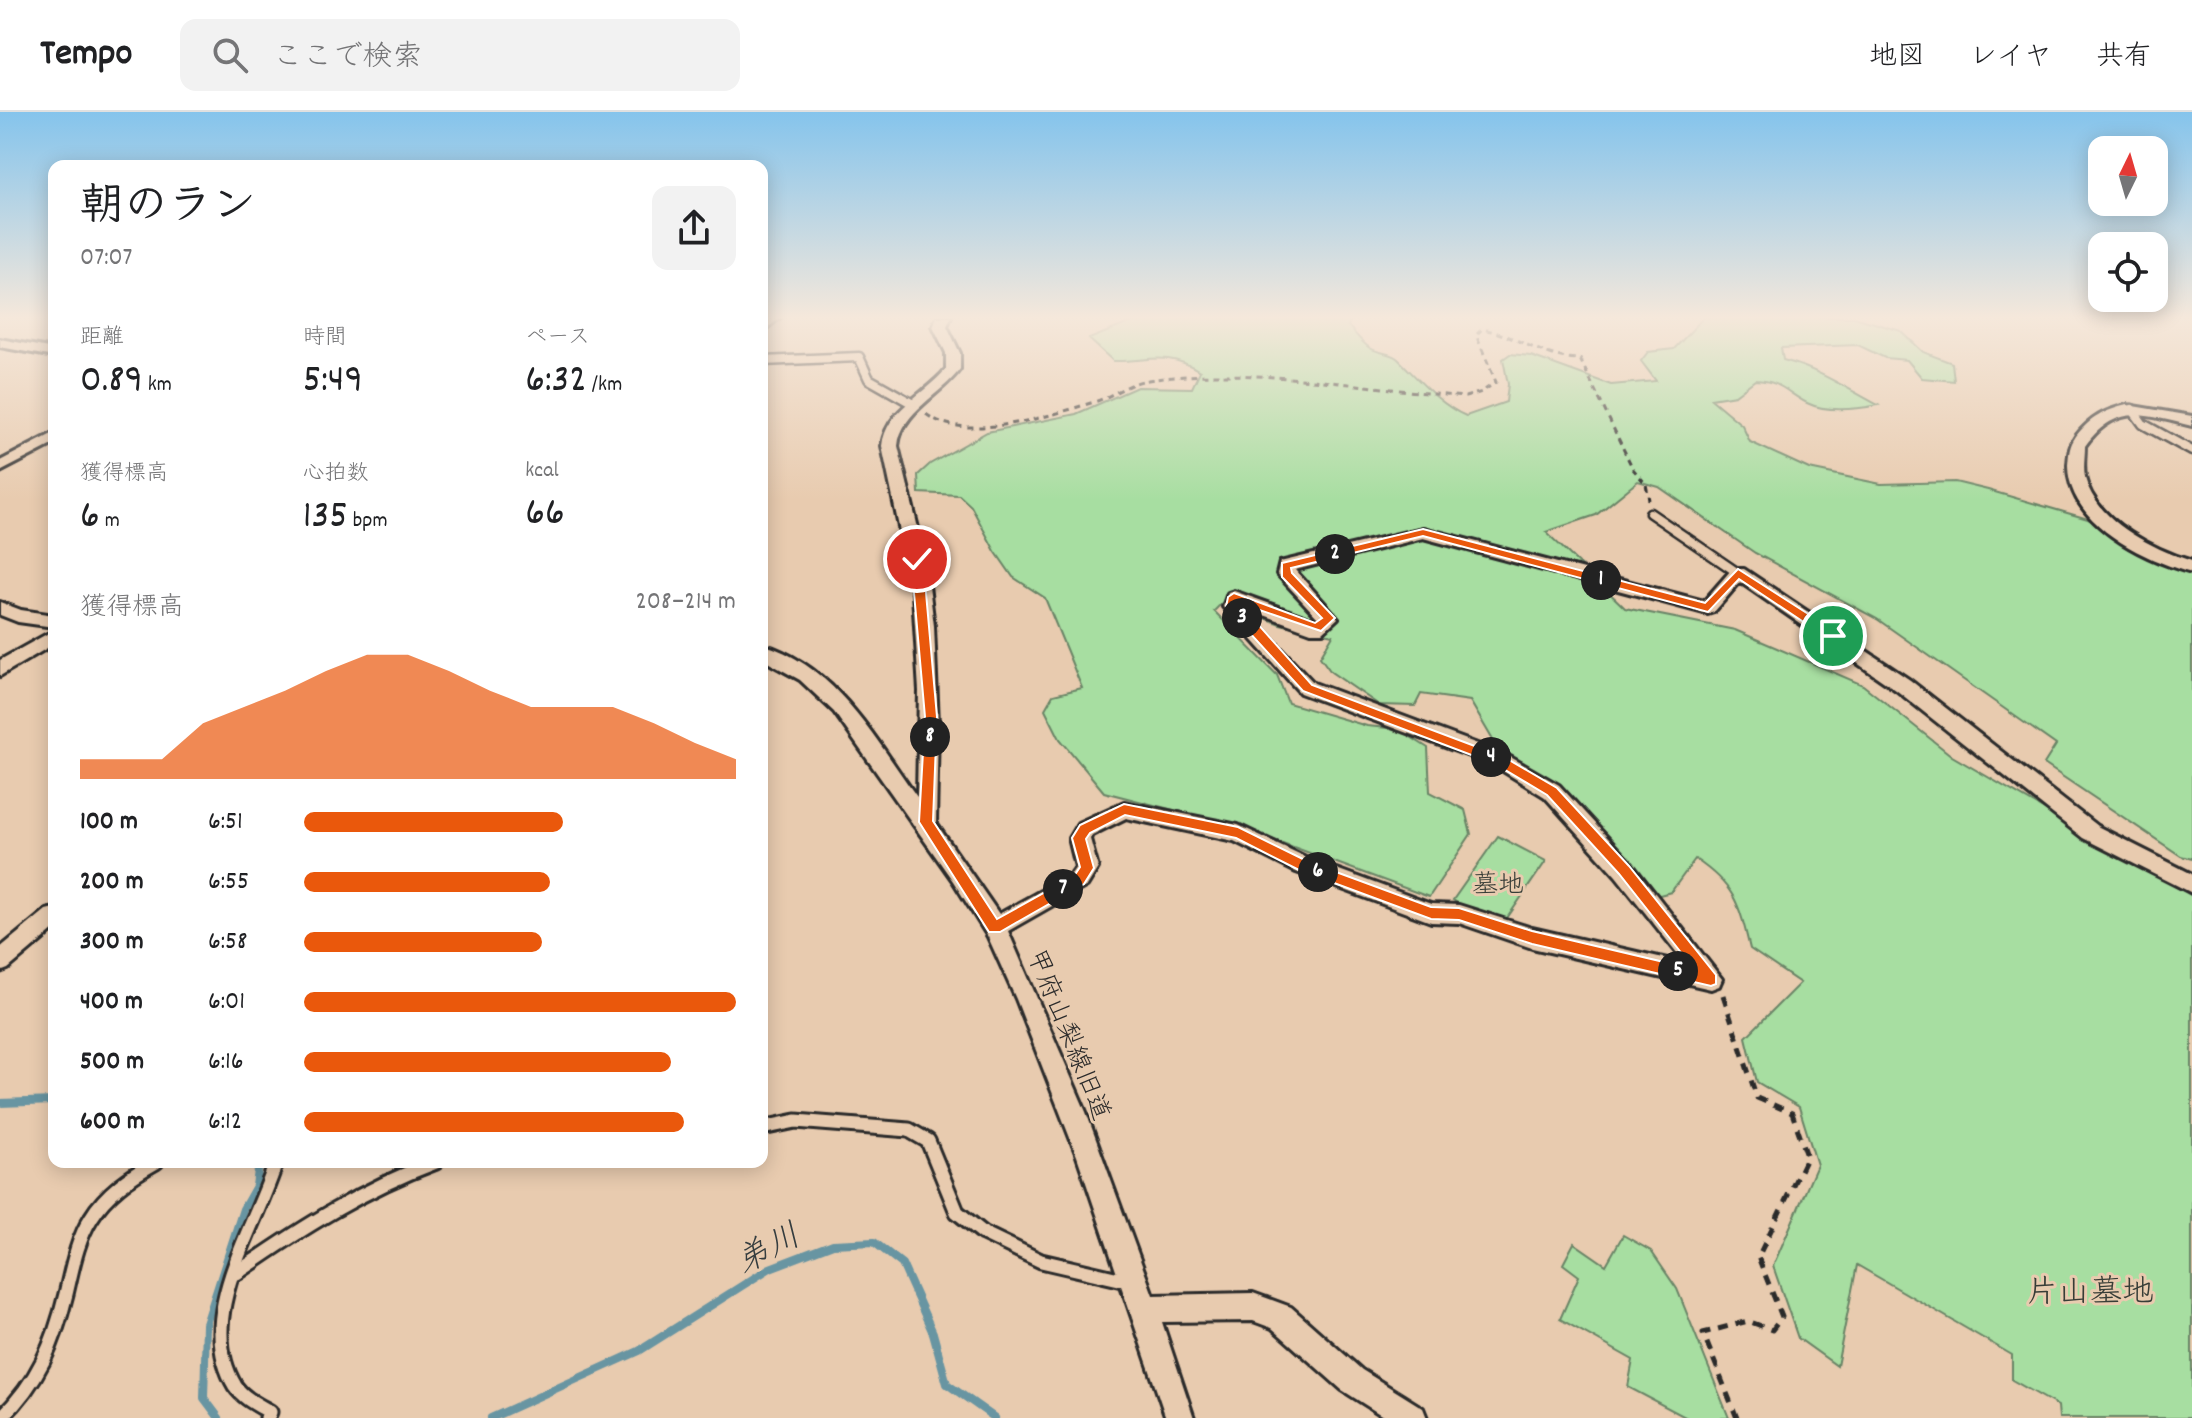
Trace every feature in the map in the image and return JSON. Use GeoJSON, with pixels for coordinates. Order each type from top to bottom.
{"type":"FeatureCollection","features":[{"type":"Feature","properties":{"kind":"street"},"geometry":{"type":"LineString","coordinates":[[926,822],[931,717],[923,615],[917,559],[890,446],[898,423],[944,378]]}},
{"type":"Feature","properties":{"kind":"street"},"geometry":{"type":"LineString","coordinates":[[2192,421],[2132,409],[2102,415],[2088,428],[2077,446],[2078,483],[2107,522],[2138,544],[2192,567]]}},
{"type":"Feature","properties":{"kind":"street"},"geometry":{"type":"LineString","coordinates":[[0,467],[48,441]]}},
{"type":"Feature","properties":{"kind":"street"},"geometry":{"type":"LineString","coordinates":[[1711,979],[1624,870],[1552,791],[1500,760],[1307,688],[1232,607],[1234,597],[1317,628],[1329,618],[1286,574],[1286,566],[1423,533],[1708,608],[1738,573],[1903,685],[2090,832],[2192,884]]}},
{"type":"Feature","properties":{"kind":"street"},"geometry":{"type":"LineString","coordinates":[[0,608],[18,616],[48,620]]}},
{"type":"Feature","properties":{"kind":"street"},"geometry":{"type":"LineString","coordinates":[[0,669],[48,640]]}},
{"type":"Feature","properties":{"kind":"street","name":"甲府山梨線旧道"},"geometry":{"type":"LineString","coordinates":[[768,654],[789,664],[837,699],[926,822],[1013,962],[1068,1098],[1141,1296],[1180,1418]]}},
{"type":"Feature","properties":{"kind":"street"},"geometry":{"type":"LineString","coordinates":[[994,928],[1079,880],[1087,868],[1079,838],[1085,829],[1124,810],[1238,833],[1304,866],[1431,913],[1459,914],[1532,938],[1711,979]]}},
{"type":"Feature","properties":{"kind":"street"},"geometry":{"type":"LineString","coordinates":[[0,962],[48,922]]}},
{"type":"Feature","properties":{"kind":"street"},"geometry":{"type":"LineString","coordinates":[[1141,1296],[1253,1307],[1281,1317],[1352,1380],[1413,1418]]}},
{"type":"Feature","properties":{"kind":"lane"},"geometry":{"type":"LineString","coordinates":[[869,378],[915,405]]}},
{"type":"Feature","properties":{"kind":"lane"},"geometry":{"type":"LineString","coordinates":[[2132,409],[2143,424],[2192,451]]}},
{"type":"Feature","properties":{"kind":"lane"},"geometry":{"type":"LineString","coordinates":[[1650,513],[1738,573]]}},
{"type":"Feature","properties":{"kind":"lane"},"geometry":{"type":"LineString","coordinates":[[768,1127],[796,1121],[909,1130],[928,1141],[957,1212],[983,1233],[1041,1261],[1141,1296]]}},
{"type":"Feature","properties":{"kind":"lane"},"geometry":{"type":"LineString","coordinates":[[1,1418],[25,1398],[49,1361],[85,1228],[126,1179],[145,1168]]}},
{"type":"Feature","properties":{"kind":"lane"},"geometry":{"type":"LineString","coordinates":[[268,1415],[236,1389],[219,1349],[223,1316],[235,1274],[275,1168]]}},
{"type":"Feature","properties":{"kind":"lane"},"geometry":{"type":"LineString","coordinates":[[235,1274],[327,1211],[421,1168]]}},
{"type":"Feature","properties":{"kind":"path"},"geometry":{"type":"LineString","coordinates":[[915,405],[939,424],[969,428],[1036,418],[1099,400],[1145,380],[1194,378]]}},
{"type":"Feature","properties":{"kind":"path"},"geometry":{"type":"LineString","coordinates":[[1262,378],[1465,397],[1482,392],[1496,382],[1494,378]]}},
{"type":"Feature","properties":{"kind":"path"},"geometry":{"type":"LineString","coordinates":[[1589,378],[1633,469],[1646,484],[1650,513]]}},
{"type":"Feature","properties":{"kind":"path"},"geometry":{"type":"LineString","coordinates":[[1711,979],[1727,1002],[1757,1098],[1792,1113],[1807,1156],[1758,1257],[1782,1317],[1772,1330],[1748,1321],[1703,1333],[1737,1418]]}},
{"type":"Feature","properties":{"kind":"green space","name":"片山墓地"},"geometry":{"type":"Polygon","coordinates":[[[1197,378],[1416,378],[1439,399],[1466,416],[1506,402],[1507,378],[1592,378],[1611,385],[1656,381],[1654,378],[1827,378],[1878,405],[1852,409],[1824,408],[1807,403],[1777,385],[1755,380],[1735,395],[1711,399],[1742,425],[1750,442],[1809,469],[1881,484],[1955,482],[1988,490],[2088,519],[2192,572],[2192,859],[2181,856],[2044,764],[2056,745],[1877,619],[1755,553],[1659,487],[1638,481],[1596,515],[1546,532],[1625,608],[1735,630],[1863,685],[1952,756],[2192,896],[2192,1418],[2059,1418],[2058,1406],[2012,1380],[2012,1355],[1857,1265],[1837,1366],[1798,1338],[1773,1266],[1817,1165],[1799,1107],[1757,1082],[1746,1037],[1800,983],[1750,949],[1738,907],[1727,887],[1695,859],[1671,892],[1652,897],[1545,781],[1500,752],[1470,701],[1421,694],[1415,706],[1379,705],[1331,672],[1320,657],[1333,635],[1280,624],[1224,601],[1214,611],[1277,675],[1288,703],[1367,726],[1398,729],[1428,748],[1430,792],[1465,810],[1471,834],[1429,897],[1239,827],[1104,792],[1060,739],[1045,709],[1053,695],[1082,688],[1045,598],[1013,577],[971,506],[959,495],[919,493],[918,475],[930,464],[987,432],[1076,414],[1137,387],[1192,388],[1197,378]]]}},
{"type":"Feature","properties":{"kind":"green space"},"geometry":{"type":"Polygon","coordinates":[[[1922,378],[1954,378],[1954,381],[1922,378]]]}},
{"type":"Feature","properties":{"kind":"green space","name":"墓地"},"geometry":{"type":"Polygon","coordinates":[[[1498,836],[1546,861],[1505,921],[1470,911],[1453,900],[1498,836]]]}},
{"type":"Feature","properties":{"kind":"green space"},"geometry":{"type":"Polygon","coordinates":[[[1623,1235],[1651,1251],[1677,1289],[1729,1418],[1687,1418],[1628,1387],[1633,1360],[1560,1319],[1579,1276],[1563,1264],[1574,1243],[1606,1265],[1623,1235]]]}},
{"type":"Feature","properties":{"kind":"waterway","name":"弟川"},"geometry":{"type":"LineString","coordinates":[[0,1103],[48,1101]]}},
{"type":"Feature","properties":{"kind":"waterway","name":"弟川"},"geometry":{"type":"LineString","coordinates":[[219,1418],[204,1398],[206,1324],[243,1209],[256,1186],[258,1168]]}},
{"type":"Feature","properties":{"kind":"waterway","name":"弟川"},"geometry":{"type":"LineString","coordinates":[[491,1418],[639,1351],[770,1268],[833,1244],[874,1242],[902,1264],[933,1333],[947,1384],[995,1418]]}},
{"type":"Feature","properties":{"kind":"route"},"geometry":{"type":"LineString","coordinates":[[917,559],[931,717],[926,822],[994,928],[1079,880],[1087,868],[1079,838],[1085,829],[1124,810],[1238,833],[1304,866],[1431,913],[1459,914],[1532,938],[1711,979],[1624,870],[1552,791],[1500,760],[1307,688],[1232,607],[1234,597],[1317,628],[1329,618],[1286,574],[1286,566],[1423,533],[1708,608],[1738,573],[1833,636]]}}]}
